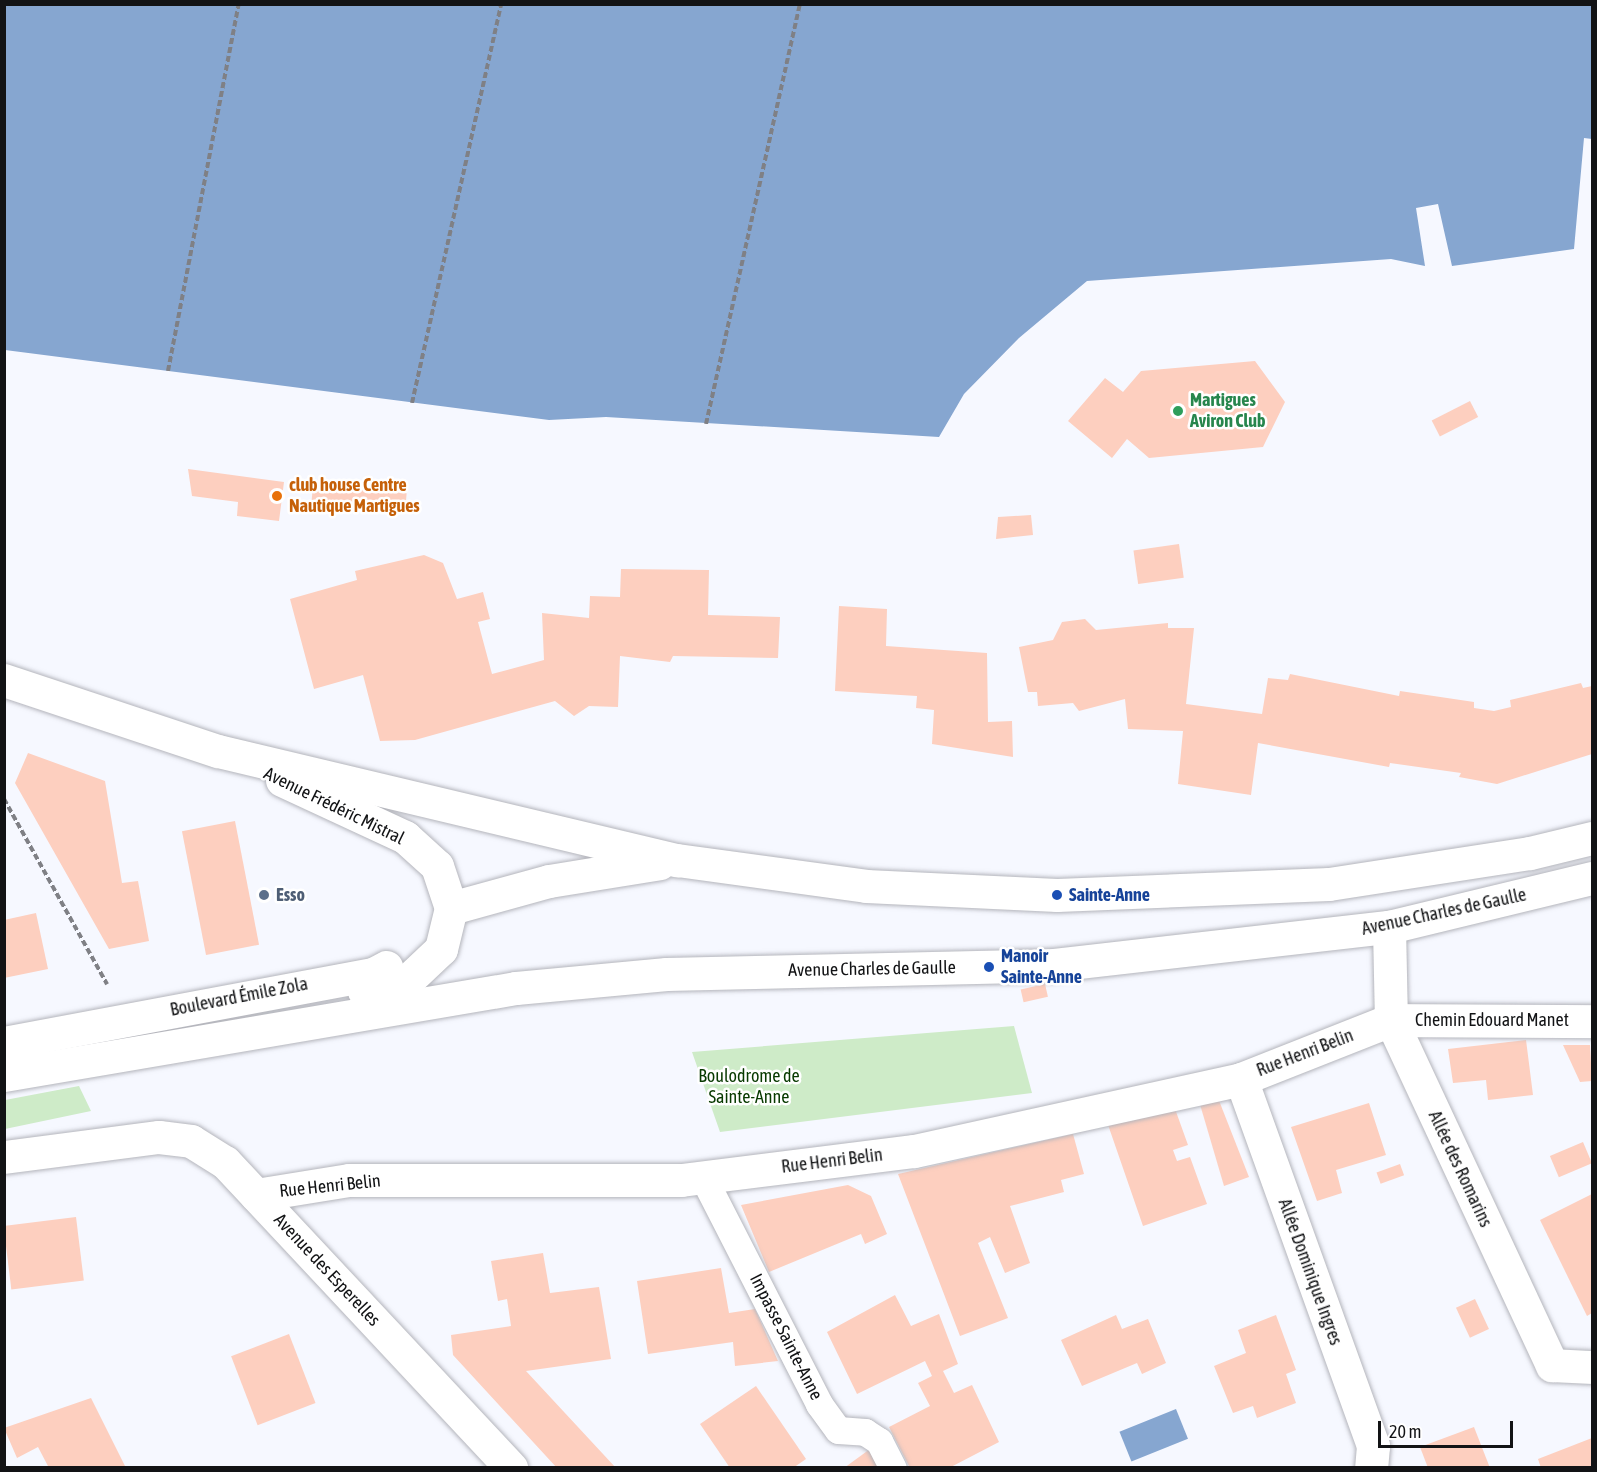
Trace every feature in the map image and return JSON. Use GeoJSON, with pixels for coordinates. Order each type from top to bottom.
{"type":"FeatureCollection","features":[{"type":"Feature","properties":{"kind":"main road","name":"Avenue Frédéric Mistral"},"geometry":{"type":"LineString","coordinates":[[4,680],[218,751],[677,860]]}},
{"type":"Feature","properties":{"kind":"main road","name":"Avenue Frédéric Mistral"},"geometry":{"type":"LineString","coordinates":[[218,751],[405,837],[436,866],[451,908]]}},
{"type":"Feature","properties":{"kind":"main road"},"geometry":{"type":"LineString","coordinates":[[4,1073],[112,1040],[406,982],[441,949],[451,908],[549,881],[677,860],[866,886],[1057,895],[1329,884],[1530,853],[1593,838]]}},
{"type":"Feature","properties":{"kind":"main road","name":"Avenue Charles de Gaulle"},"geometry":{"type":"LineString","coordinates":[[362,1013],[516,988],[666,974],[1053,965],[1389,927],[1593,878]]}},
{"type":"Feature","properties":{"kind":"main road","name":"Boulevard Émile Zola"},"geometry":{"type":"LineString","coordinates":[[4,1043],[373,974],[412,952],[451,908]]}},
{"type":"Feature","properties":{"kind":"main road","name":"Allée des Romarins"},"geometry":{"type":"LineString","coordinates":[[1389,927],[1391,1020],[1552,1365],[1593,1367]]}},
{"type":"Feature","properties":{"kind":"main road","name":"Boulevard Émile Zola"},"geometry":{"type":"LineString","coordinates":[[4,1073],[362,1013]]}},
{"type":"Feature","properties":{"kind":"main road","name":"Chemin Edouard Manet"},"geometry":{"type":"LineString","coordinates":[[1391,1020],[1593,1021]]}},
{"type":"Feature","properties":{"kind":"main road","name":"Rue Henri Belin"},"geometry":{"type":"LineString","coordinates":[[256,1195],[350,1180],[704,1177],[914,1151],[1241,1078],[1391,1020]]}},
{"type":"Feature","properties":{"kind":"main road","name":"Allée Dominique Ingres"},"geometry":{"type":"LineString","coordinates":[[1241,1078],[1373,1446],[1371,1467]]}},
{"type":"Feature","properties":{"kind":"main road","name":"Avenue des Esperelles"},"geometry":{"type":"LineString","coordinates":[[4,1157],[136,1137],[191,1141],[225,1162],[511,1467]]}},
{"type":"Feature","properties":{"kind":"lane","name":"Impasse Sainte-Anne"},"geometry":{"type":"LineString","coordinates":[[704,1177],[819,1404],[838,1430],[865,1432],[879,1441],[893,1467]]}},
{"type":"Feature","properties":{"kind":"path"},"geometry":{"type":"LineString","coordinates":[[168,371],[239,4]]}},
{"type":"Feature","properties":{"kind":"path"},"geometry":{"type":"LineString","coordinates":[[412,403],[501,4]]}},
{"type":"Feature","properties":{"kind":"path"},"geometry":{"type":"LineString","coordinates":[[706,424],[800,4]]}},
{"type":"Feature","properties":{"kind":"path"},"geometry":{"type":"LineString","coordinates":[[4,799],[107,983],[109,1022]]}},
{"type":"Feature","properties":{"kind":"green space","name":"Boulodrome de Sainte-Anne"},"geometry":{"type":"Polygon","coordinates":[[[1014,1026],[1032,1093],[720,1132],[692,1052],[1014,1026]]]}},
{"type":"Feature","properties":{"kind":"green space"},"geometry":{"type":"Polygon","coordinates":[[[79,1086],[91,1111],[5,1129],[5,1100],[79,1086]]]}},
{"type":"Feature","properties":{"kind":"water"},"geometry":{"type":"Polygon","coordinates":[[[5,4],[1592,5],[1592,139],[1584,138],[1574,249],[1452,266],[1438,204],[1416,208],[1425,266],[1391,259],[1087,281],[1019,338],[964,394],[939,437],[606,417],[549,420],[5,350],[5,4]]]}},
{"type":"Feature","properties":{"kind":"water"},"geometry":{"type":"Polygon","coordinates":[[[1176,1409],[1188,1439],[1131,1462],[1119,1432],[1176,1409]]]}},
{"type":"Feature","properties":{"kind":"building","name":"Martigues Aviron Club"},"geometry":{"type":"Polygon","coordinates":[[[1255,361],[1285,402],[1263,447],[1149,458],[1127,439],[1112,458],[1068,421],[1105,378],[1123,392],[1141,371],[1255,361]]]}},
{"type":"Feature","properties":{"kind":"building"},"geometry":{"type":"Polygon","coordinates":[[[1470,401],[1478,417],[1440,437],[1432,421],[1470,401]]]}},
{"type":"Feature","properties":{"kind":"building"},"geometry":{"type":"Polygon","coordinates":[[[188,469],[284,482],[279,521],[237,516],[238,502],[192,496],[188,469]]]}},
{"type":"Feature","properties":{"kind":"building"},"geometry":{"type":"Polygon","coordinates":[[[313,485],[407,493],[405,514],[311,506],[313,485]]]}},
{"type":"Feature","properties":{"kind":"building"},"geometry":{"type":"Polygon","coordinates":[[[1031,515],[1033,535],[996,539],[998,517],[1031,515]]]}},
{"type":"Feature","properties":{"kind":"building"},"geometry":{"type":"Polygon","coordinates":[[[1179,544],[1184,578],[1138,584],[1133,550],[1179,544]]]}},
{"type":"Feature","properties":{"kind":"building"},"geometry":{"type":"Polygon","coordinates":[[[424,555],[443,563],[457,599],[483,592],[490,619],[478,622],[492,674],[544,660],[542,613],[589,618],[590,596],[620,597],[621,569],[709,570],[708,615],[780,617],[778,658],[673,656],[670,662],[620,656],[618,707],[589,706],[574,716],[555,701],[415,740],[380,741],[363,675],[314,689],[290,599],[357,580],[355,571],[424,555]]]}},
{"type":"Feature","properties":{"kind":"building"},"geometry":{"type":"Polygon","coordinates":[[[839,606],[887,609],[886,646],[987,653],[988,722],[1012,721],[1013,757],[932,744],[934,710],[916,708],[917,696],[835,691],[839,606]]]}},
{"type":"Feature","properties":{"kind":"building"},"geometry":{"type":"Polygon","coordinates":[[[1085,619],[1096,630],[1168,623],[1168,628],[1194,628],[1186,704],[1262,714],[1268,678],[1288,680],[1290,674],[1399,696],[1400,691],[1474,702],[1474,708],[1494,711],[1511,707],[1510,700],[1581,683],[1583,688],[1592,686],[1592,754],[1497,784],[1459,777],[1461,773],[1390,763],[1389,767],[1258,743],[1251,795],[1178,784],[1183,731],[1128,729],[1125,699],[1079,711],[1073,703],[1038,706],[1037,692],[1028,692],[1019,647],[1053,640],[1062,622],[1085,619]]]}},
{"type":"Feature","properties":{"kind":"building"},"geometry":{"type":"Polygon","coordinates":[[[28,753],[105,781],[122,883],[138,881],[149,941],[109,949],[15,783],[28,753]]]}},
{"type":"Feature","properties":{"kind":"building"},"geometry":{"type":"Polygon","coordinates":[[[235,821],[259,945],[206,955],[182,831],[235,821]]]}},
{"type":"Feature","properties":{"kind":"building"},"geometry":{"type":"Polygon","coordinates":[[[36,913],[48,969],[4,978],[4,920],[36,913]]]}},
{"type":"Feature","properties":{"kind":"building"},"geometry":{"type":"Polygon","coordinates":[[[1045,984],[1048,997],[1024,1002],[1021,990],[1045,984]]]}},
{"type":"Feature","properties":{"kind":"building"},"geometry":{"type":"Polygon","coordinates":[[[1526,1040],[1533,1095],[1488,1100],[1486,1080],[1453,1083],[1448,1049],[1526,1040]]]}},
{"type":"Feature","properties":{"kind":"building"},"geometry":{"type":"Polygon","coordinates":[[[1563,1045],[1590,1045],[1592,1081],[1580,1082],[1563,1045]]]}},
{"type":"Feature","properties":{"kind":"building"},"geometry":{"type":"Polygon","coordinates":[[[1218,1098],[1249,1177],[1224,1186],[1199,1101],[1218,1098]]]}},
{"type":"Feature","properties":{"kind":"building"},"geometry":{"type":"Polygon","coordinates":[[[1369,1103],[1386,1155],[1336,1170],[1342,1193],[1317,1201],[1291,1127],[1369,1103]]]}},
{"type":"Feature","properties":{"kind":"building"},"geometry":{"type":"Polygon","coordinates":[[[1174,1106],[1188,1145],[1173,1150],[1177,1161],[1190,1157],[1207,1204],[1143,1226],[1106,1119],[1174,1106]]]}},
{"type":"Feature","properties":{"kind":"building"},"geometry":{"type":"Polygon","coordinates":[[[1073,1134],[1084,1174],[1061,1180],[1064,1192],[1010,1206],[1030,1263],[1005,1273],[990,1237],[978,1243],[1008,1318],[960,1336],[898,1174],[1073,1134]]]}},
{"type":"Feature","properties":{"kind":"building"},"geometry":{"type":"Polygon","coordinates":[[[1583,1142],[1592,1163],[1559,1177],[1550,1156],[1583,1142]]]}},
{"type":"Feature","properties":{"kind":"building"},"geometry":{"type":"Polygon","coordinates":[[[1400,1164],[1404,1175],[1381,1184],[1377,1173],[1400,1164]]]}},
{"type":"Feature","properties":{"kind":"building"},"geometry":{"type":"Polygon","coordinates":[[[848,1185],[871,1196],[887,1234],[865,1244],[861,1234],[769,1272],[741,1205],[848,1185]]]}},
{"type":"Feature","properties":{"kind":"building"},"geometry":{"type":"Polygon","coordinates":[[[1592,1194],[1592,1313],[1587,1316],[1540,1220],[1592,1194]]]}},
{"type":"Feature","properties":{"kind":"building"},"geometry":{"type":"Polygon","coordinates":[[[76,1217],[84,1281],[11,1289],[4,1226],[76,1217]]]}},
{"type":"Feature","properties":{"kind":"building"},"geometry":{"type":"Polygon","coordinates":[[[543,1253],[550,1293],[599,1287],[611,1359],[526,1371],[616,1468],[557,1468],[453,1355],[451,1335],[511,1326],[507,1299],[498,1301],[491,1261],[543,1253]]]}},
{"type":"Feature","properties":{"kind":"building"},"geometry":{"type":"Polygon","coordinates":[[[721,1268],[729,1313],[755,1309],[778,1361],[735,1366],[733,1342],[648,1354],[637,1281],[721,1268]]]}},
{"type":"Feature","properties":{"kind":"building"},"geometry":{"type":"Polygon","coordinates":[[[895,1295],[911,1326],[939,1314],[958,1364],[943,1371],[954,1393],[972,1385],[999,1442],[949,1468],[910,1468],[889,1427],[930,1406],[918,1383],[932,1376],[925,1361],[857,1394],[827,1332],[895,1295]]]}},
{"type":"Feature","properties":{"kind":"building"},"geometry":{"type":"Polygon","coordinates":[[[1475,1299],[1489,1329],[1470,1338],[1456,1308],[1475,1299]]]}},
{"type":"Feature","properties":{"kind":"building"},"geometry":{"type":"Polygon","coordinates":[[[1116,1315],[1122,1329],[1148,1319],[1166,1363],[1142,1374],[1137,1363],[1082,1386],[1061,1340],[1116,1315]]]}},
{"type":"Feature","properties":{"kind":"building"},"geometry":{"type":"Polygon","coordinates":[[[1276,1315],[1296,1370],[1286,1374],[1296,1403],[1257,1418],[1253,1406],[1233,1413],[1214,1366],[1246,1353],[1238,1330],[1276,1315]]]}},
{"type":"Feature","properties":{"kind":"building"},"geometry":{"type":"Polygon","coordinates":[[[289,1334],[316,1403],[258,1425],[231,1356],[289,1334]]]}},
{"type":"Feature","properties":{"kind":"building"},"geometry":{"type":"Polygon","coordinates":[[[756,1386],[806,1459],[793,1468],[730,1468],[700,1424],[756,1386]]]}},
{"type":"Feature","properties":{"kind":"building"},"geometry":{"type":"Polygon","coordinates":[[[91,1398],[126,1468],[49,1468],[38,1447],[17,1458],[4,1428],[91,1398]]]}},
{"type":"Feature","properties":{"kind":"building"},"geometry":{"type":"Polygon","coordinates":[[[1474,1427],[1490,1468],[1428,1468],[1420,1447],[1474,1427]]]}},
{"type":"Feature","properties":{"kind":"building"},"geometry":{"type":"Polygon","coordinates":[[[1592,1438],[1592,1468],[1541,1468],[1538,1459],[1592,1438]]]}},
{"type":"Feature","properties":{"kind":"building"},"geometry":{"type":"Polygon","coordinates":[[[870,1449],[880,1468],[844,1468],[870,1449]]]}},
{"type":"Feature","properties":{"kind":"place","name":"Martigues Aviron Club"},"geometry":{"type":"Point","coordinates":[1178,411]}},
{"type":"Feature","properties":{"kind":"place","name":"club house Centre Nautique Martigues"},"geometry":{"type":"Point","coordinates":[277,496]}},
{"type":"Feature","properties":{"kind":"place","name":"Esso"},"geometry":{"type":"Point","coordinates":[264,895]}},
{"type":"Feature","properties":{"kind":"place","name":"Sainte-Anne"},"geometry":{"type":"Point","coordinates":[1057,895]}},
{"type":"Feature","properties":{"kind":"place","name":"Manoir Sainte-Anne"},"geometry":{"type":"Point","coordinates":[989,967]}}]}
